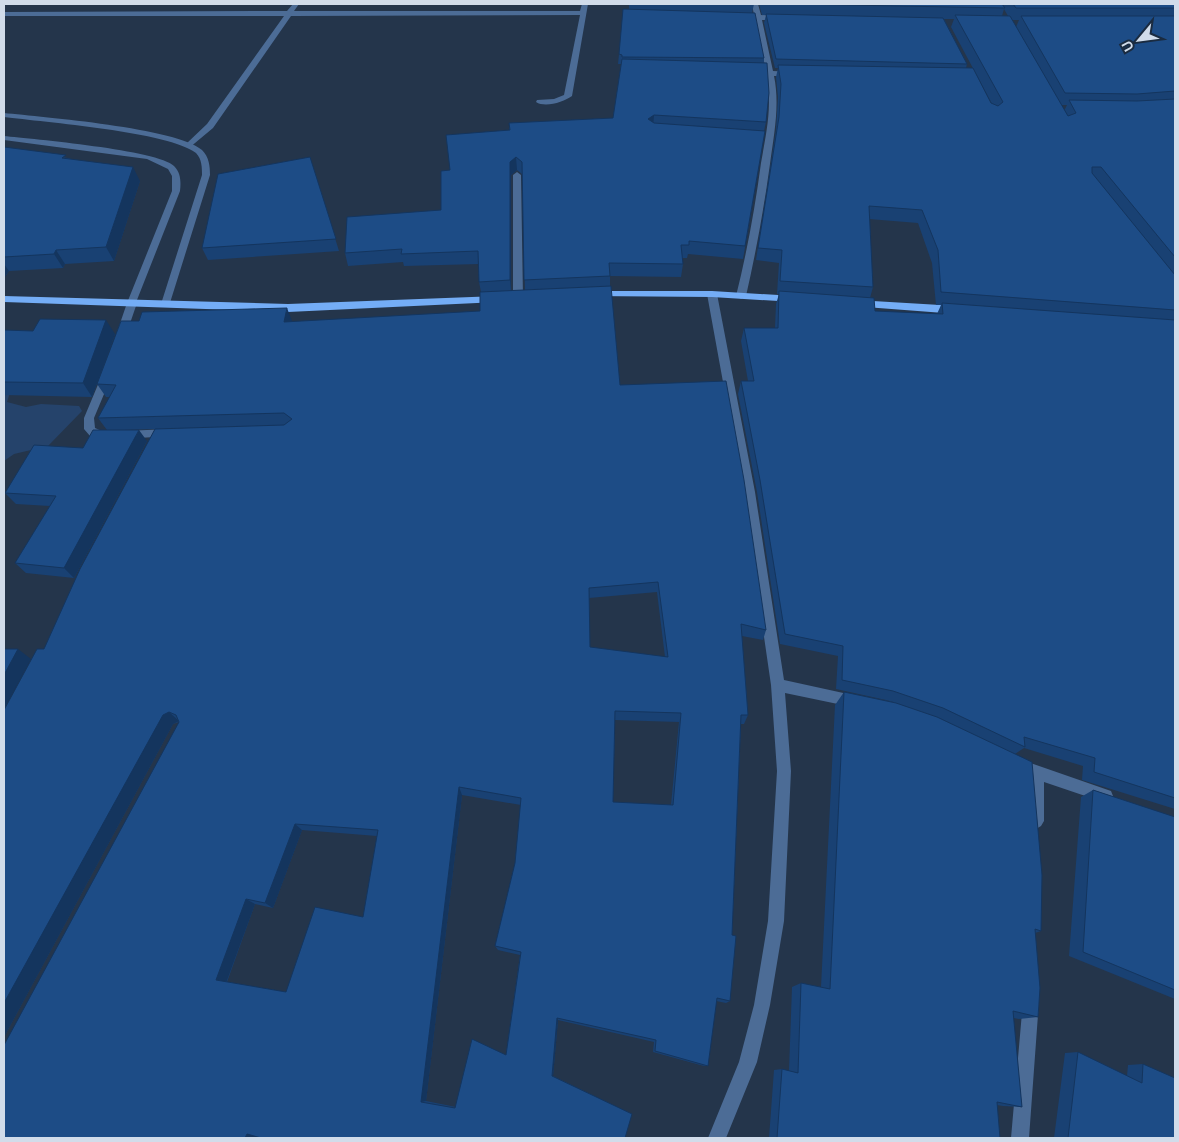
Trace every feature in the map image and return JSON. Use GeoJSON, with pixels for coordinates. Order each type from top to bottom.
{"type":"FeatureCollection","features":[{"type":"Feature","properties":{"kind":"highway"},"geometry":{"type":"LineString","coordinates":[[585,295],[712,294],[810,300]]}},
{"type":"Feature","properties":{"kind":"highway"},"geometry":{"type":"LineString","coordinates":[[4,299],[314,308],[523,298]]}},
{"type":"Feature","properties":{"kind":"highway"},"geometry":{"type":"LineString","coordinates":[[840,302],[968,311]]}},
{"type":"Feature","properties":{"kind":"street"},"geometry":{"type":"LineString","coordinates":[[189,146],[210,126],[296,4]]}},
{"type":"Feature","properties":{"kind":"street"},"geometry":{"type":"LineString","coordinates":[[540,102],[555,101],[568,96],[585,4]]}},
{"type":"Feature","properties":{"kind":"street"},"geometry":{"type":"LineString","coordinates":[[741,296],[755,237],[773,112],[773,89],[755,4]]}},
{"type":"Feature","properties":{"kind":"street"},"geometry":{"type":"LineString","coordinates":[[4,14],[583,14]]}},
{"type":"Feature","properties":{"kind":"street"},"geometry":{"type":"LineString","coordinates":[[728,17],[785,18]]}},
{"type":"Feature","properties":{"kind":"street"},"geometry":{"type":"LineString","coordinates":[[741,73],[799,74]]}},
{"type":"Feature","properties":{"kind":"street"},"geometry":{"type":"LineString","coordinates":[[4,114],[157,136],[189,146],[198,151],[206,161],[206,175],[166,304]]}},
{"type":"Feature","properties":{"kind":"street"},"geometry":{"type":"LineString","coordinates":[[4,138],[148,157],[167,163],[174,169],[177,180],[176,191],[117,346]]}},
{"type":"Feature","properties":{"kind":"street"},"geometry":{"type":"LineString","coordinates":[[758,139],[768,140]]}},
{"type":"Feature","properties":{"kind":"street"},"geometry":{"type":"LineString","coordinates":[[517,175],[523,298]]}},
{"type":"Feature","properties":{"kind":"street"},"geometry":{"type":"LineString","coordinates":[[712,294],[748,492],[778,685],[784,771],[776,921],[762,1005],[748,1062],[717,1138]]}},
{"type":"Feature","properties":{"kind":"street"},"geometry":{"type":"LineString","coordinates":[[111,363],[89,418],[90,429],[94,433],[104,436],[177,433]]}},
{"type":"Feature","properties":{"kind":"street"},"geometry":{"type":"LineString","coordinates":[[150,451],[159,433]]}},
{"type":"Feature","properties":{"kind":"street"},"geometry":{"type":"LineString","coordinates":[[778,685],[867,704]]}},
{"type":"Feature","properties":{"kind":"street"},"geometry":{"type":"LineString","coordinates":[[1002,759],[1037,774],[1119,800]]}},
{"type":"Feature","properties":{"kind":"street"},"geometry":{"type":"LineString","coordinates":[[1035,842],[1037,774]]}},
{"type":"Feature","properties":{"kind":"street"},"geometry":{"type":"LineString","coordinates":[[1020,1138],[1032,988]]}},
{"type":"Feature","properties":{"kind":"shaded area"},"geometry":{"type":"Polygon","coordinates":[[[4,386],[12,386],[7,402],[26,407],[41,404],[79,406],[82,411],[48,446],[14,454],[4,461],[4,386]]]}},
{"type":"Feature","properties":{"kind":"building"},"geometry":{"type":"Polygon","coordinates":[[[794,4],[1002,4],[1005,8],[794,4]]]}},
{"type":"Feature","properties":{"kind":"building"},"geometry":{"type":"Polygon","coordinates":[[[1013,4],[1175,4],[1175,8],[1016,8],[1013,4]]]}},
{"type":"Feature","properties":{"kind":"building"},"geometry":{"type":"Polygon","coordinates":[[[623,9],[755,13],[764,58],[622,57],[619,54],[623,9]]]}},
{"type":"Feature","properties":{"kind":"building"},"geometry":{"type":"Polygon","coordinates":[[[766,14],[943,18],[967,64],[776,59],[766,14]]]}},
{"type":"Feature","properties":{"kind":"building"},"geometry":{"type":"Polygon","coordinates":[[[955,15],[1010,16],[1068,116],[1076,113],[1069,100],[1137,101],[1175,99],[1175,257],[1101,167],[1092,167],[1092,173],[1175,275],[1175,310],[941,292],[938,250],[922,210],[869,206],[873,287],[780,281],[782,250],[758,248],[779,117],[781,84],[778,65],[973,68],[991,103],[998,106],[1003,102],[955,15]]]}},
{"type":"Feature","properties":{"kind":"building"},"geometry":{"type":"Polygon","coordinates":[[[1021,16],[1175,16],[1175,91],[1137,94],[1065,93],[1021,16]]]}},
{"type":"Feature","properties":{"kind":"building"},"geometry":{"type":"Polygon","coordinates":[[[622,59],[767,63],[769,93],[766,122],[654,115],[648,119],[654,123],[765,131],[745,246],[689,241],[689,245],[681,245],[683,264],[609,263],[610,276],[524,280],[522,162],[516,157],[510,162],[510,280],[479,282],[478,251],[401,254],[402,249],[345,253],[347,217],[441,210],[441,171],[450,170],[446,135],[510,130],[509,123],[613,118],[622,59]]]}},
{"type":"Feature","properties":{"kind":"building"},"geometry":{"type":"Polygon","coordinates":[[[4,147],[66,155],[62,158],[133,167],[106,247],[56,250],[54,254],[4,257],[4,147]]]}},
{"type":"Feature","properties":{"kind":"building"},"geometry":{"type":"Polygon","coordinates":[[[310,157],[336,239],[202,248],[218,174],[310,157]]]}},
{"type":"Feature","properties":{"kind":"building"},"geometry":{"type":"Polygon","coordinates":[[[611,286],[620,385],[726,381],[744,480],[766,630],[741,624],[748,715],[741,715],[732,935],[736,936],[730,1001],[717,998],[708,1066],[655,1051],[656,1040],[557,1018],[552,1076],[632,1114],[625,1138],[261,1138],[247,1134],[245,1138],[4,1138],[4,1045],[179,722],[176,715],[169,712],[163,715],[4,1003],[4,710],[37,649],[44,649],[80,569],[155,429],[284,425],[292,419],[284,413],[98,418],[116,385],[97,384],[121,321],[139,321],[142,312],[287,308],[284,322],[480,311],[480,292],[611,286]],[[658,582],[589,588],[590,647],[668,657],[658,582]],[[615,711],[613,802],[673,805],[681,713],[615,711]],[[459,787],[421,1102],[455,1108],[472,1039],[506,1055],[521,952],[495,946],[515,863],[521,798],[459,787]],[[295,824],[265,903],[246,899],[216,980],[286,992],[315,907],[363,917],[378,830],[295,824]]]}},
{"type":"Feature","properties":{"kind":"building"},"geometry":{"type":"Polygon","coordinates":[[[779,291],[874,298],[875,311],[943,314],[942,303],[1175,320],[1175,798],[1094,772],[1095,758],[1024,737],[1025,747],[943,708],[893,691],[842,680],[843,646],[785,634],[760,480],[741,381],[754,381],[744,328],[778,328],[779,291]]]}},
{"type":"Feature","properties":{"kind":"building"},"geometry":{"type":"Polygon","coordinates":[[[40,319],[106,320],[83,383],[4,382],[4,330],[33,331],[40,319]]]}},
{"type":"Feature","properties":{"kind":"building"},"geometry":{"type":"Polygon","coordinates":[[[93,430],[139,430],[64,568],[15,563],[56,496],[5,493],[34,445],[83,448],[93,430]]]}},
{"type":"Feature","properties":{"kind":"building"},"geometry":{"type":"Polygon","coordinates":[[[4,649],[18,649],[4,675],[4,649]]]}},
{"type":"Feature","properties":{"kind":"building"},"geometry":{"type":"Polygon","coordinates":[[[844,692],[896,703],[937,717],[1032,762],[1042,875],[1041,931],[1035,929],[1040,988],[1038,1017],[1013,1011],[1022,1107],[997,1102],[1000,1138],[777,1138],[782,1069],[798,1073],[801,983],[830,989],[844,692]]]}},
{"type":"Feature","properties":{"kind":"building"},"geometry":{"type":"Polygon","coordinates":[[[1093,790],[1175,817],[1175,990],[1083,952],[1093,790]]]}},
{"type":"Feature","properties":{"kind":"building"},"geometry":{"type":"Polygon","coordinates":[[[1078,1052],[1142,1083],[1143,1064],[1175,1078],[1175,1138],[1068,1138],[1078,1052]]]}}]}
